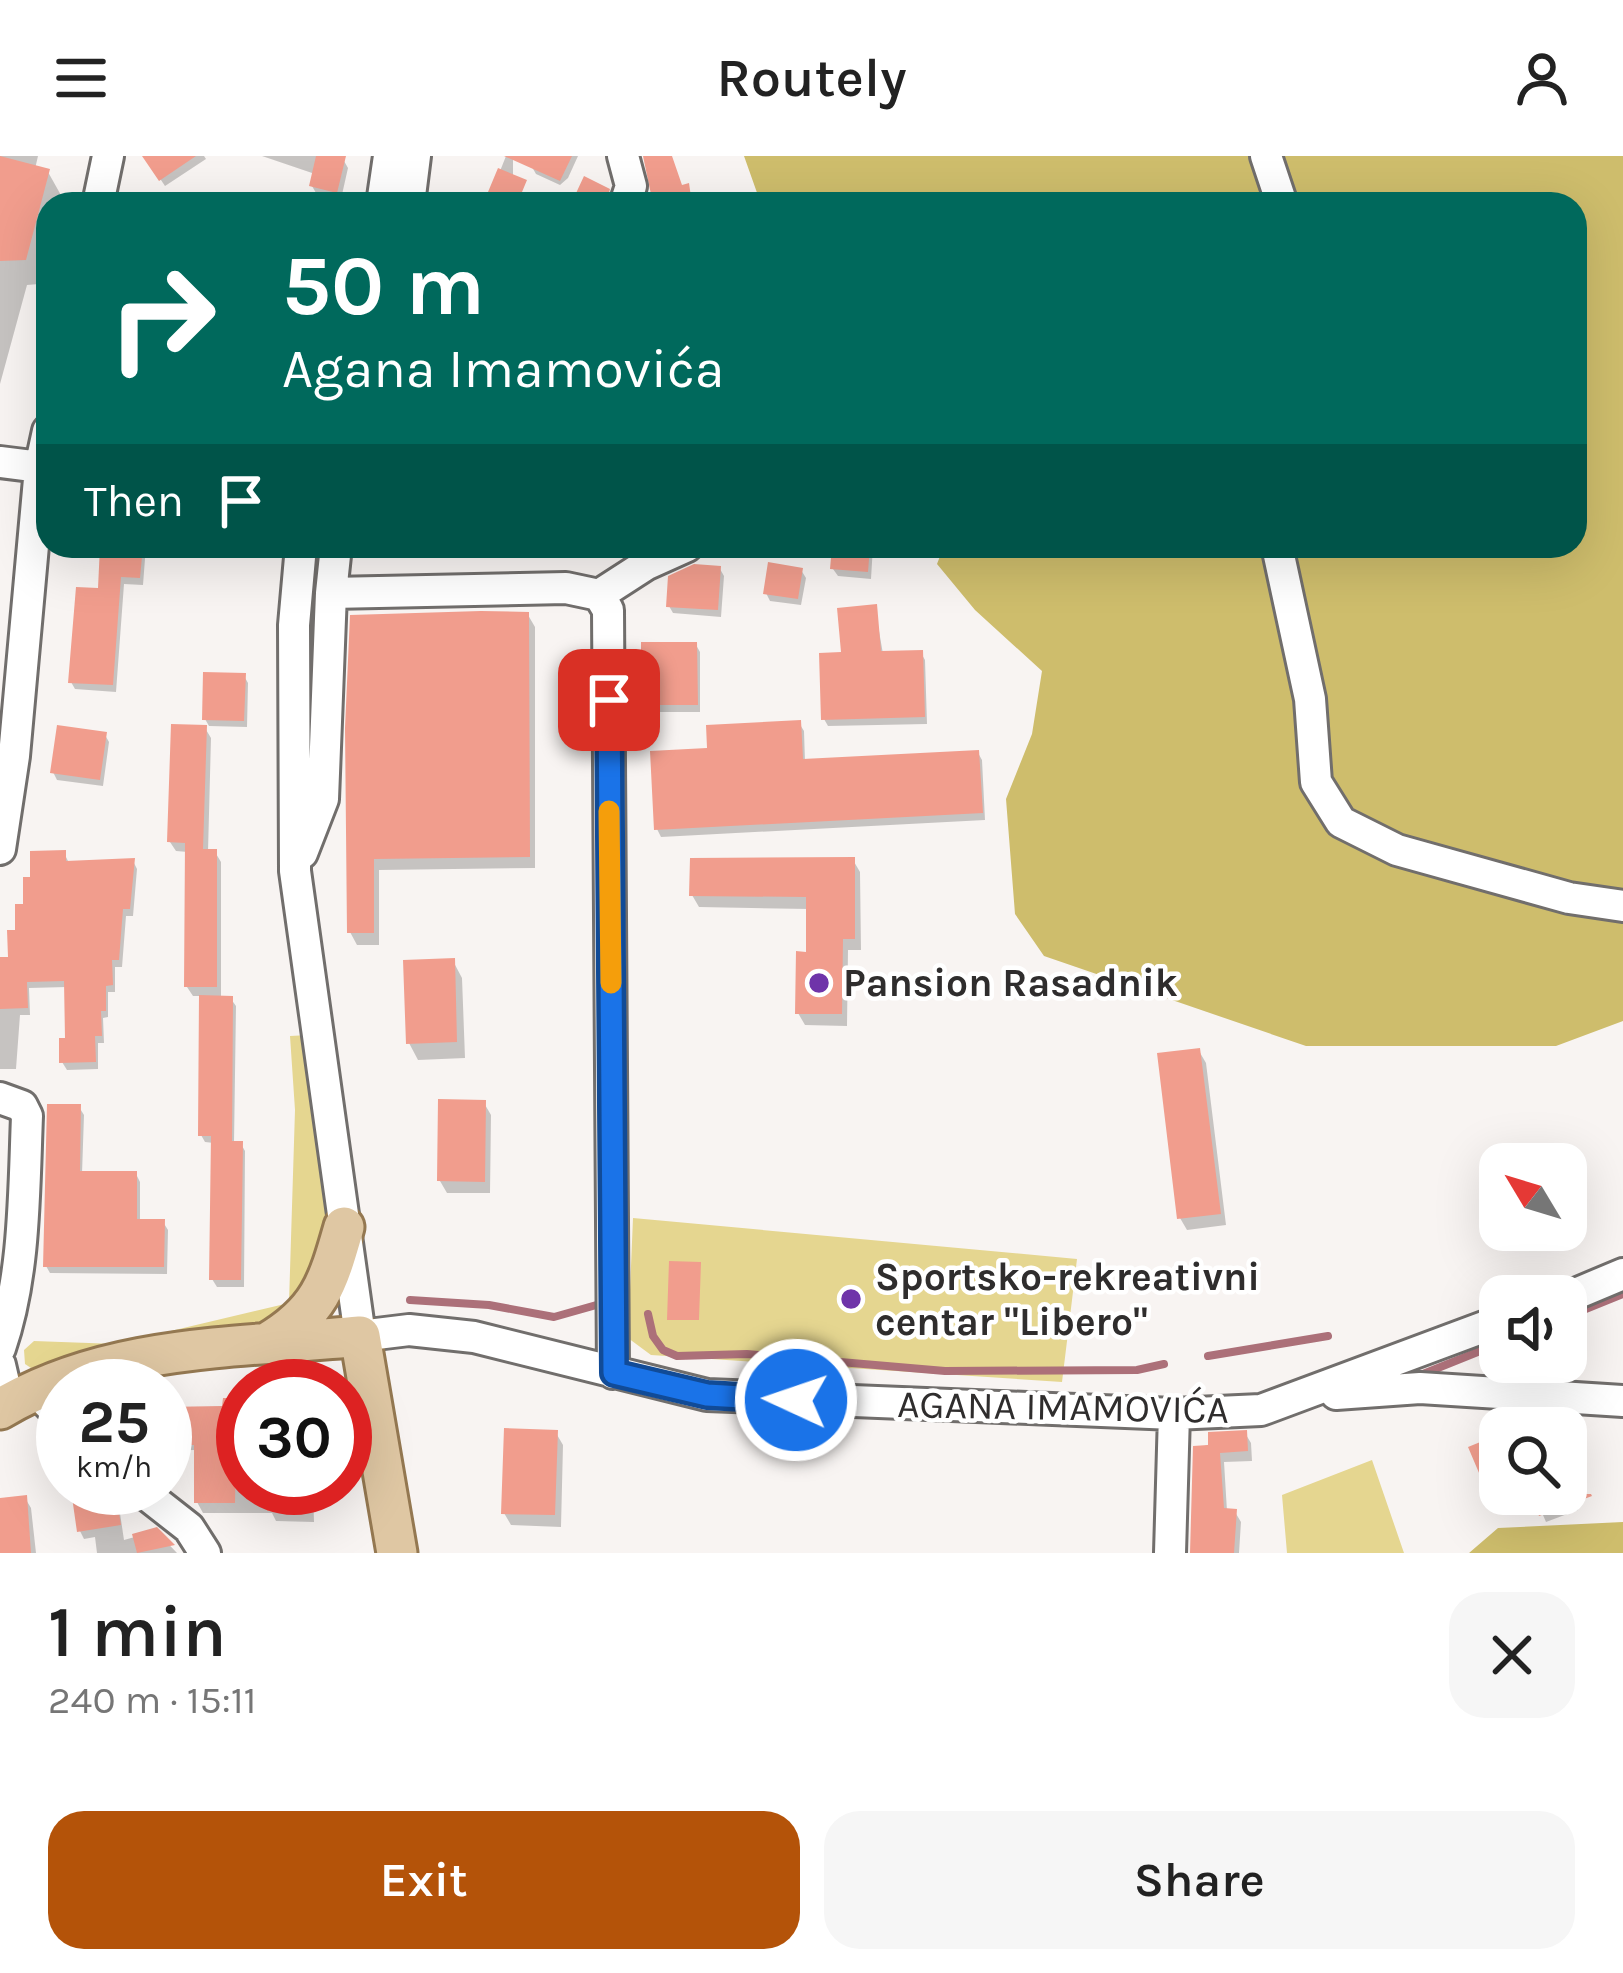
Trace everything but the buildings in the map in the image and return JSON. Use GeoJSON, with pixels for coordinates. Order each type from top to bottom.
{"type":"FeatureCollection","features":[{"type":"Feature","properties":{"kind":"main road"},"geometry":{"type":"LineString","coordinates":[[264,1345],[310,1313],[323,1292],[344,1227]]}},
{"type":"Feature","properties":{"kind":"main road"},"geometry":{"type":"LineString","coordinates":[[360,1336],[397,1553]]}},
{"type":"Feature","properties":{"kind":"main road","name":"AGANA IMAMOVIĆA"},"geometry":{"type":"LineString","coordinates":[[11,1392],[133,1359],[360,1336]]}},
{"type":"Feature","properties":{"kind":"street"},"geometry":{"type":"LineString","coordinates":[[100,192],[108,156]]}},
{"type":"Feature","properties":{"kind":"street"},"geometry":{"type":"LineString","coordinates":[[623,156],[629,192]]}},
{"type":"Feature","properties":{"kind":"street"},"geometry":{"type":"LineString","coordinates":[[1266,156],[1278,192]]}},
{"type":"Feature","properties":{"kind":"street"},"geometry":{"type":"LineString","coordinates":[[390,192],[412,158]]}},
{"type":"Feature","properties":{"kind":"street"},"geometry":{"type":"LineString","coordinates":[[410,192],[412,158]]}},
{"type":"Feature","properties":{"kind":"street"},"geometry":{"type":"LineString","coordinates":[[0,462],[36,467]]}},
{"type":"Feature","properties":{"kind":"street"},"geometry":{"type":"LineString","coordinates":[[0,849],[36,545]]}},
{"type":"Feature","properties":{"kind":"street"},"geometry":{"type":"LineString","coordinates":[[300,558],[294,626],[295,871],[360,1336]]}},
{"type":"Feature","properties":{"kind":"street"},"geometry":{"type":"LineString","coordinates":[[295,871],[323,799],[335,558]]}},
{"type":"Feature","properties":{"kind":"street"},"geometry":{"type":"LineString","coordinates":[[331,593],[566,588],[599,595],[660,558]]}},
{"type":"Feature","properties":{"kind":"street"},"geometry":{"type":"LineString","coordinates":[[1279,558],[1310,699],[1316,782],[1341,822],[1397,850],[1569,898],[1623,906]]}},
{"type":"Feature","properties":{"kind":"street"},"geometry":{"type":"LineString","coordinates":[[599,595],[608,610],[614,1373]]}},
{"type":"Feature","properties":{"kind":"street"},"geometry":{"type":"LineString","coordinates":[[0,1098],[22,1106],[27,1116],[13,1297],[0,1348]]}},
{"type":"Feature","properties":{"kind":"street"},"geometry":{"type":"LineString","coordinates":[[1587,1289],[1623,1274]]}},
{"type":"Feature","properties":{"kind":"street","name":"AGANA IMAMOVIĆA"},"geometry":{"type":"LineString","coordinates":[[360,1336],[409,1330],[474,1336],[707,1395],[1174,1414],[1261,1410],[1479,1329]]}},
{"type":"Feature","properties":{"kind":"street"},"geometry":{"type":"LineString","coordinates":[[1306,1396],[1420,1388],[1623,1401]]}},
{"type":"Feature","properties":{"kind":"street"},"geometry":{"type":"LineString","coordinates":[[1170,1553],[1174,1414]]}},
{"type":"Feature","properties":{"kind":"street"},"geometry":{"type":"LineString","coordinates":[[172,1515],[189,1528],[205,1553]]}},
{"type":"Feature","properties":{"kind":"shaded area"},"geometry":{"type":"Polygon","coordinates":[[[744,156],[1623,156],[1623,1021],[1556,1046],[1306,1046],[1044,956],[1015,914],[1006,799],[1032,734],[1042,671],[975,610],[937,564],[939,558],[1587,558],[1587,192],[757,192],[744,156]]]}},
{"type":"Feature","properties":{"kind":"shaded area"},"geometry":{"type":"Polygon","coordinates":[[[309,1035],[328,1209],[323,1251],[283,1318],[76,1359],[36,1359],[36,1367],[31,1368],[25,1364],[24,1350],[34,1341],[116,1344],[289,1303],[295,1110],[290,1036],[309,1035]]]}},
{"type":"Feature","properties":{"kind":"shaded area","name":"Sportsko-rekreativni centar \"Libero\""},"geometry":{"type":"Polygon","coordinates":[[[633,1218],[1077,1259],[1062,1382],[651,1355],[628,1338],[633,1218]]]}},
{"type":"Feature","properties":{"kind":"shaded area"},"geometry":{"type":"Polygon","coordinates":[[[1372,1460],[1404,1553],[1287,1553],[1282,1495],[1372,1460]]]}},
{"type":"Feature","properties":{"kind":"shaded area"},"geometry":{"type":"Polygon","coordinates":[[[1623,1522],[1623,1553],[1469,1553],[1498,1528],[1623,1522]]]}},
{"type":"Feature","properties":{"kind":"waterway"},"geometry":{"type":"LineString","coordinates":[[1587,1309],[1623,1294]]}},
{"type":"Feature","properties":{"kind":"waterway"},"geometry":{"type":"LineString","coordinates":[[410,1300],[489,1305],[554,1317],[607,1302]]}},
{"type":"Feature","properties":{"kind":"waterway"},"geometry":{"type":"LineString","coordinates":[[648,1314],[653,1336],[663,1350],[677,1356],[747,1354],[945,1371],[1137,1370],[1164,1364]]}},
{"type":"Feature","properties":{"kind":"waterway"},"geometry":{"type":"LineString","coordinates":[[1208,1356],[1328,1336]]}},
{"type":"Feature","properties":{"kind":"waterway"},"geometry":{"type":"LineString","coordinates":[[1418,1376],[1479,1351]]}},
{"type":"Feature","properties":{"kind":"slow traffic"},"geometry":{"type":"LineString","coordinates":[[609,811],[611,983]]}},
{"type":"Feature","properties":{"kind":"place","name":"Pansion Rasadnik"},"geometry":{"type":"Point","coordinates":[819,983]}},
{"type":"Feature","properties":{"kind":"place","name":"Sportsko-rekreativni centar \"Libero\""},"geometry":{"type":"Point","coordinates":[851,1299]}},
{"type":"Feature","properties":{"kind":"route"},"geometry":{"type":"LineString","coordinates":[[609,700],[614,1373],[707,1395],[796,1400]]}}]}
